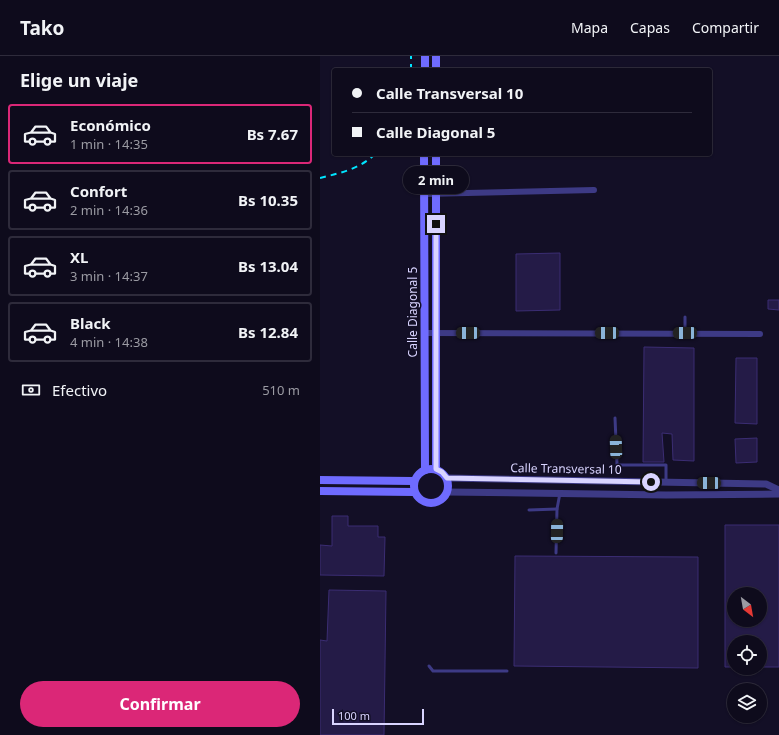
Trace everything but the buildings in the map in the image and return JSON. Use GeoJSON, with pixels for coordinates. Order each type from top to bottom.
{"type":"FeatureCollection","features":[{"type":"Feature","properties":{"kind":"main road"},"geometry":{"type":"LineString","coordinates":[[425,56],[425,68]]}},
{"type":"Feature","properties":{"kind":"main road"},"geometry":{"type":"LineString","coordinates":[[436,56],[436,68]]}},
{"type":"Feature","properties":{"kind":"main road","name":"Calle Diagonal 5"},"geometry":{"type":"LineString","coordinates":[[424,156],[425,470]]}},
{"type":"Feature","properties":{"kind":"main road","name":"Calle Diagonal 5"},"geometry":{"type":"LineString","coordinates":[[436,156],[436,469]]}},
{"type":"Feature","properties":{"kind":"main road"},"geometry":{"type":"LineString","coordinates":[[436,469],[442,472],[447,478],[447,492],[440,501],[428,503],[422,501],[414,492],[413,481],[418,474],[425,470],[436,469]]}},
{"type":"Feature","properties":{"kind":"main road"},"geometry":{"type":"LineString","coordinates":[[320,480],[413,481]]}},
{"type":"Feature","properties":{"kind":"main road"},"geometry":{"type":"LineString","coordinates":[[320,491],[414,492]]}},
{"type":"Feature","properties":{"kind":"street"},"geometry":{"type":"LineString","coordinates":[[424,194],[594,190]]}},
{"type":"Feature","properties":{"kind":"street"},"geometry":{"type":"LineString","coordinates":[[425,333],[760,334]]}},
{"type":"Feature","properties":{"kind":"street","name":"Calle Transversal 10"},"geometry":{"type":"LineString","coordinates":[[447,478],[766,484],[779,490]]}},
{"type":"Feature","properties":{"kind":"street"},"geometry":{"type":"LineString","coordinates":[[560,481],[560,494]]}},
{"type":"Feature","properties":{"kind":"street"},"geometry":{"type":"LineString","coordinates":[[666,482],[666,495]]}},
{"type":"Feature","properties":{"kind":"street","name":"Calle Transversal 10"},"geometry":{"type":"LineString","coordinates":[[447,492],[666,495],[779,494]]}},
{"type":"Feature","properties":{"kind":"lane"},"geometry":{"type":"LineString","coordinates":[[436,175],[453,175]]}},
{"type":"Feature","properties":{"kind":"lane"},"geometry":{"type":"LineString","coordinates":[[685,317],[685,333]]}},
{"type":"Feature","properties":{"kind":"lane"},"geometry":{"type":"LineString","coordinates":[[615,418],[617,464],[666,465],[666,482]]}},
{"type":"Feature","properties":{"kind":"lane"},"geometry":{"type":"LineString","coordinates":[[556,553],[557,509],[560,494]]}},
{"type":"Feature","properties":{"kind":"lane"},"geometry":{"type":"LineString","coordinates":[[529,510],[557,509]]}},
{"type":"Feature","properties":{"kind":"lane"},"geometry":{"type":"LineString","coordinates":[[430,666],[433,671],[507,671]]}},
{"type":"Feature","properties":{"kind":"railway"},"geometry":{"type":"LineString","coordinates":[[411,56],[411,68]]}},
{"type":"Feature","properties":{"kind":"railway"},"geometry":{"type":"LineString","coordinates":[[320,178],[356,167],[373,156]]}},
{"type":"Feature","properties":{"kind":"route"},"geometry":{"type":"LineString","coordinates":[[436,224],[436,469],[442,472],[447,478],[651,482]]}}]}
